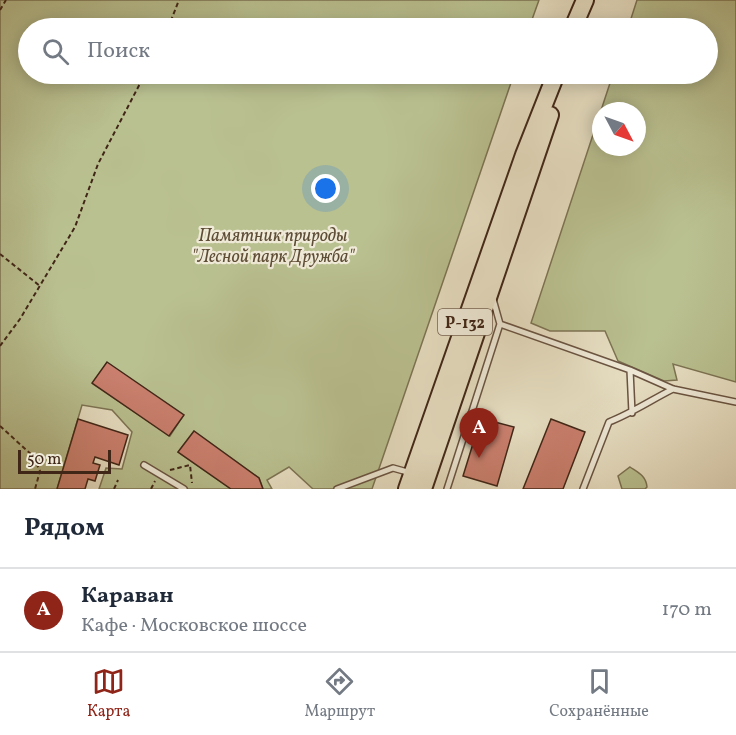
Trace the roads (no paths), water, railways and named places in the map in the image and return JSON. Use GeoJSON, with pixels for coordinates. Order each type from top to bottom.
{"type":"FeatureCollection","features":[{"type":"Feature","properties":{"kind":"highway"},"geometry":{"type":"LineString","coordinates":[[578,18],[584,2]]}},
{"type":"Feature","properties":{"kind":"highway","name":"Р-132"},"geometry":{"type":"LineString","coordinates":[[423,489],[491,292],[553,84]]}},
{"type":"Feature","properties":{"kind":"highway","name":"Р-132"},"geometry":{"type":"LineString","coordinates":[[410,481],[558,84]]}},
{"type":"Feature","properties":{"kind":"lane"},"geometry":{"type":"LineString","coordinates":[[447,489],[500,324],[491,292]]}},
{"type":"Feature","properties":{"kind":"lane"},"geometry":{"type":"LineString","coordinates":[[500,324],[630,370],[673,389],[736,402]]}},
{"type":"Feature","properties":{"kind":"lane"},"geometry":{"type":"LineString","coordinates":[[630,370],[632,413]]}},
{"type":"Feature","properties":{"kind":"lane"},"geometry":{"type":"LineString","coordinates":[[584,489],[609,422],[632,413],[638,406],[673,389]]}},
{"type":"Feature","properties":{"kind":"lane"},"geometry":{"type":"LineString","coordinates":[[144,465],[184,489]]}},
{"type":"Feature","properties":{"kind":"lane"},"geometry":{"type":"LineString","coordinates":[[337,489],[393,468],[410,481]]}},
{"type":"Feature","properties":{"kind":"place","name":"Караван"},"geometry":{"type":"Point","coordinates":[479,458]}},
{"type":"Feature","properties":{"kind":"park label","name":"Памятник природы \"Лесной парк Дружба\""},"geometry":{"type":"Point","coordinates":[273,245]}}]}
